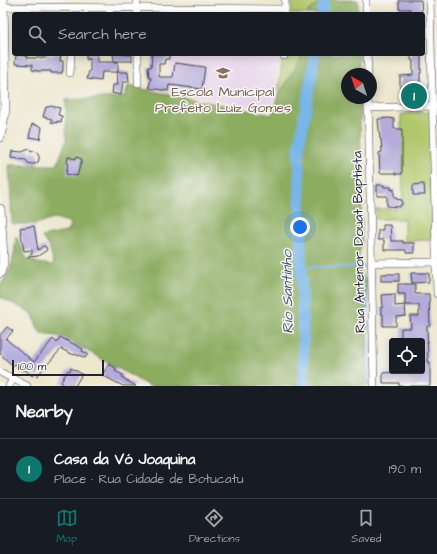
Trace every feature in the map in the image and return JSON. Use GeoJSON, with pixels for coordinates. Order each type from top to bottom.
{"type":"FeatureCollection","features":[{"type":"Feature","properties":{"kind":"street"},"geometry":{"type":"LineString","coordinates":[[137,0],[137,11]]}},
{"type":"Feature","properties":{"kind":"street"},"geometry":{"type":"LineString","coordinates":[[0,137],[5,108],[2,5],[71,11],[285,12],[285,0]]}},
{"type":"Feature","properties":{"kind":"street"},"geometry":{"type":"LineString","coordinates":[[366,0],[366,12]]}},
{"type":"Feature","properties":{"kind":"street"},"geometry":{"type":"LineString","coordinates":[[430,0],[435,106],[437,294]]}},
{"type":"Feature","properties":{"kind":"street"},"geometry":{"type":"LineString","coordinates":[[70,73],[71,56]]}},
{"type":"Feature","properties":{"kind":"street"},"geometry":{"type":"LineString","coordinates":[[138,56],[138,83]]}},
{"type":"Feature","properties":{"kind":"street"},"geometry":{"type":"LineString","coordinates":[[367,56],[368,68]]}},
{"type":"Feature","properties":{"kind":"street","name":"Rua Antenor Douat Baptista"},"geometry":{"type":"LineString","coordinates":[[368,104],[374,386]]}},
{"type":"Feature","properties":{"kind":"street"},"geometry":{"type":"LineString","coordinates":[[368,108],[435,106]]}},
{"type":"Feature","properties":{"kind":"street"},"geometry":{"type":"LineString","coordinates":[[0,209],[3,263],[0,272]]}},
{"type":"Feature","properties":{"kind":"street"},"geometry":{"type":"LineString","coordinates":[[371,263],[437,262]]}},
{"type":"Feature","properties":{"kind":"street"},"geometry":{"type":"LineString","coordinates":[[0,372],[27,386]]}},
{"type":"Feature","properties":{"kind":"street"},"geometry":{"type":"LineString","coordinates":[[9,386],[13,379]]}},
{"type":"Feature","properties":{"kind":"shaded area","name":"Escola Municipal Prefeito Luiz Gomes"},"geometry":{"type":"Polygon","coordinates":[[[170,56],[279,56],[273,109],[169,92],[170,56]]]}},
{"type":"Feature","properties":{"kind":"green space"},"geometry":{"type":"Polygon","coordinates":[[[291,0],[318,0],[318,4],[309,12],[291,12],[292,7],[291,0]]]}},
{"type":"Feature","properties":{"kind":"green space"},"geometry":{"type":"Polygon","coordinates":[[[318,0],[358,0],[358,12],[309,12],[318,4],[318,0]]]}},
{"type":"Feature","properties":{"kind":"green space"},"geometry":{"type":"Polygon","coordinates":[[[289,56],[301,56],[301,59],[278,97],[282,59],[289,59],[289,56]]]}},
{"type":"Feature","properties":{"kind":"green space"},"geometry":{"type":"Polygon","coordinates":[[[301,56],[359,56],[359,68],[341,68],[341,104],[360,104],[362,243],[358,263],[360,272],[366,281],[367,386],[149,386],[63,337],[41,334],[33,314],[0,297],[0,285],[8,274],[10,268],[16,237],[26,258],[38,263],[54,265],[50,249],[42,237],[66,232],[70,228],[69,222],[55,218],[36,224],[12,224],[9,165],[57,165],[66,141],[66,100],[125,97],[128,86],[272,115],[278,97],[301,59],[301,56]]]}},
{"type":"Feature","properties":{"kind":"green space"},"geometry":{"type":"Polygon","coordinates":[[[429,112],[431,114],[433,240],[404,241],[404,219],[376,219],[376,209],[403,208],[401,115],[429,112]]]}},
{"type":"Feature","properties":{"kind":"building"},"geometry":{"type":"Polygon","coordinates":[[[399,0],[421,0],[422,12],[410,12],[410,9],[399,9],[399,0]]]}},
{"type":"Feature","properties":{"kind":"building"},"geometry":{"type":"Polygon","coordinates":[[[16,56],[27,56],[27,58],[45,58],[45,56],[61,56],[60,61],[63,61],[62,73],[32,70],[32,65],[15,64],[16,56]]]}},
{"type":"Feature","properties":{"kind":"building"},"geometry":{"type":"Polygon","coordinates":[[[86,56],[97,56],[97,62],[118,62],[118,72],[102,72],[101,81],[87,79],[90,71],[90,59],[86,59],[86,56]]]}},
{"type":"Feature","properties":{"kind":"building"},"geometry":{"type":"Polygon","coordinates":[[[113,56],[132,56],[132,61],[114,61],[113,56]]]}},
{"type":"Feature","properties":{"kind":"building"},"geometry":{"type":"Polygon","coordinates":[[[152,56],[169,56],[169,59],[165,59],[164,64],[159,64],[159,77],[173,77],[175,63],[205,67],[202,89],[169,85],[168,91],[149,88],[151,77],[149,77],[148,67],[151,67],[152,56]]]}},
{"type":"Feature","properties":{"kind":"building"},"geometry":{"type":"Polygon","coordinates":[[[411,56],[421,56],[420,101],[408,102],[408,99],[400,100],[400,76],[413,75],[413,61],[411,60],[411,56]]]}},
{"type":"Feature","properties":{"kind":"building"},"geometry":{"type":"Polygon","coordinates":[[[117,72],[128,72],[129,82],[123,82],[121,95],[112,93],[113,85],[118,85],[117,72]]]}},
{"type":"Feature","properties":{"kind":"building"},"geometry":{"type":"Polygon","coordinates":[[[50,106],[60,108],[58,115],[62,116],[61,122],[51,122],[52,119],[43,117],[46,107],[50,106]]]}},
{"type":"Feature","properties":{"kind":"building"},"geometry":{"type":"Polygon","coordinates":[[[378,119],[394,119],[394,129],[402,129],[402,174],[380,173],[379,153],[382,152],[378,119]]]}},
{"type":"Feature","properties":{"kind":"building"},"geometry":{"type":"Polygon","coordinates":[[[32,124],[42,127],[40,139],[29,137],[32,124]]]}},
{"type":"Feature","properties":{"kind":"building"},"geometry":{"type":"Polygon","coordinates":[[[29,149],[31,152],[34,151],[37,153],[39,156],[38,162],[35,164],[28,163],[26,160],[11,158],[12,151],[22,152],[29,149]]]}},
{"type":"Feature","properties":{"kind":"building"},"geometry":{"type":"Polygon","coordinates":[[[68,157],[82,159],[77,176],[66,174],[68,157]]]}},
{"type":"Feature","properties":{"kind":"building"},"geometry":{"type":"Polygon","coordinates":[[[424,184],[425,195],[413,195],[413,185],[424,184]]]}},
{"type":"Feature","properties":{"kind":"building"},"geometry":{"type":"Polygon","coordinates":[[[377,185],[391,187],[391,190],[394,189],[394,197],[402,200],[402,205],[400,205],[400,207],[387,206],[387,196],[377,196],[377,185]]]}},
{"type":"Feature","properties":{"kind":"building"},"geometry":{"type":"Polygon","coordinates":[[[383,225],[390,225],[391,241],[414,243],[414,253],[406,253],[406,250],[384,250],[384,240],[378,240],[378,230],[383,230],[383,225]]]}},
{"type":"Feature","properties":{"kind":"building"},"geometry":{"type":"Polygon","coordinates":[[[34,226],[38,250],[43,246],[46,247],[47,250],[38,256],[28,257],[32,254],[32,250],[24,251],[20,228],[34,226]]]}},
{"type":"Feature","properties":{"kind":"building"},"geometry":{"type":"Polygon","coordinates":[[[411,273],[429,273],[429,282],[412,283],[411,273]]]}},
{"type":"Feature","properties":{"kind":"building"},"geometry":{"type":"Polygon","coordinates":[[[381,274],[399,274],[399,281],[381,281],[381,274]]]}},
{"type":"Feature","properties":{"kind":"building"},"geometry":{"type":"Polygon","coordinates":[[[398,284],[415,284],[415,294],[429,294],[430,326],[427,326],[430,386],[399,386],[399,383],[383,383],[383,373],[425,374],[425,338],[401,338],[401,328],[411,328],[410,316],[419,316],[419,305],[405,305],[405,294],[398,294],[398,284]]]}},
{"type":"Feature","properties":{"kind":"building"},"geometry":{"type":"Polygon","coordinates":[[[395,294],[395,306],[405,305],[406,316],[396,317],[396,326],[383,326],[383,314],[381,314],[381,307],[383,307],[382,295],[395,294]]]}},
{"type":"Feature","properties":{"kind":"building"},"geometry":{"type":"Polygon","coordinates":[[[7,327],[13,331],[6,339],[34,362],[53,339],[57,343],[60,337],[83,349],[82,351],[88,354],[85,358],[61,349],[37,376],[35,374],[32,376],[15,364],[13,366],[0,354],[0,335],[7,327]]]}},
{"type":"Feature","properties":{"kind":"building"},"geometry":{"type":"Polygon","coordinates":[[[109,364],[116,368],[115,371],[123,375],[122,378],[136,386],[123,386],[102,375],[109,364]]]}},
{"type":"Feature","properties":{"kind":"building"},"geometry":{"type":"Polygon","coordinates":[[[71,368],[82,374],[75,386],[62,386],[63,384],[61,382],[68,370],[70,371],[71,368]]]}},
{"type":"Feature","properties":{"kind":"waterway","name":"Rio Santinho"},"geometry":{"type":"LineString","coordinates":[[322,12],[324,0]]}},
{"type":"Feature","properties":{"kind":"waterway","name":"Rio Santinho"},"geometry":{"type":"LineString","coordinates":[[304,386],[299,148],[315,56]]}},
{"type":"Feature","properties":{"kind":"waterway"},"geometry":{"type":"LineString","coordinates":[[301,267],[367,267],[369,386]]}},
{"type":"Feature","properties":{"kind":"place","name":"Escola Municipal Prefeito Luiz Gomes"},"geometry":{"type":"Point","coordinates":[223,73]}},
{"type":"Feature","properties":{"kind":"place","name":"Casa da Vó Joaquina"},"geometry":{"type":"Point","coordinates":[414,96]}}]}
